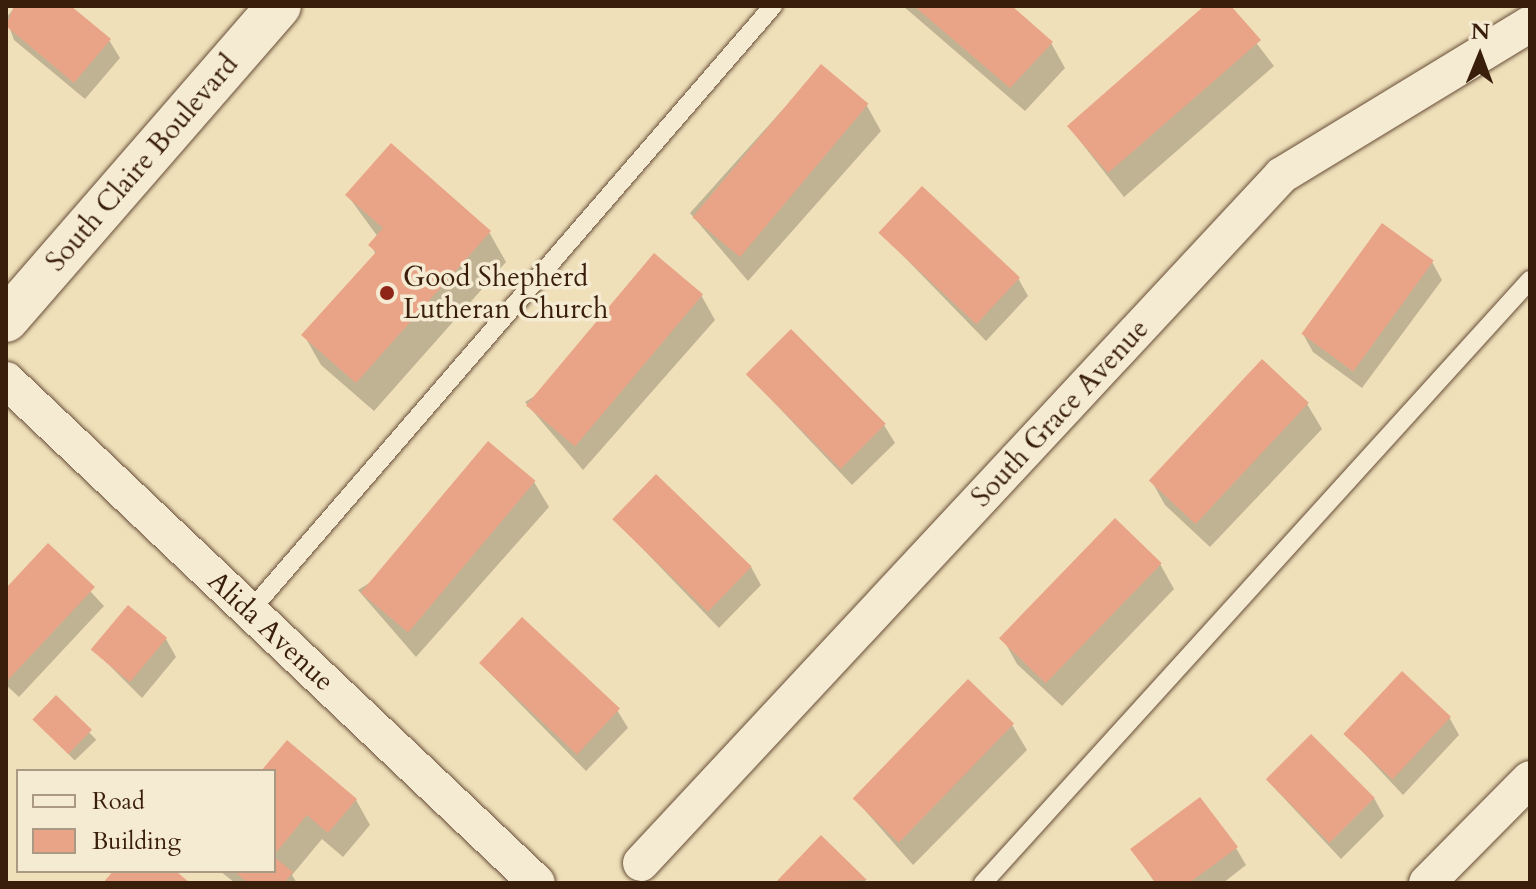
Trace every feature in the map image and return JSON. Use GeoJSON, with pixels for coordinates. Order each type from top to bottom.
{"type":"FeatureCollection","features":[{"type":"Feature","properties":{"kind":"street","name":"South Claire Boulevard"},"geometry":{"type":"LineString","coordinates":[[6,320],[279,6]]}},
{"type":"Feature","properties":{"kind":"street","name":"South Grace Avenue"},"geometry":{"type":"LineString","coordinates":[[641,863],[1282,175],[1530,24]]}},
{"type":"Feature","properties":{"kind":"street","name":"Alida Avenue"},"geometry":{"type":"LineString","coordinates":[[6,380],[537,883]]}},
{"type":"Feature","properties":{"kind":"street"},"geometry":{"type":"LineString","coordinates":[[1427,883],[1530,779]]}},
{"type":"Feature","properties":{"kind":"lane"},"geometry":{"type":"LineString","coordinates":[[250,611],[773,6]]}},
{"type":"Feature","properties":{"kind":"lane"},"geometry":{"type":"LineString","coordinates":[[983,883],[1530,280]]}},
{"type":"Feature","properties":{"kind":"building"},"geometry":{"type":"Polygon","coordinates":[[[14,6],[71,6],[111,39],[74,83],[6,26],[14,6]]]}},
{"type":"Feature","properties":{"kind":"building"},"geometry":{"type":"Polygon","coordinates":[[[914,6],[1012,6],[1053,42],[1010,88],[914,6]]]}},
{"type":"Feature","properties":{"kind":"building"},"geometry":{"type":"Polygon","coordinates":[[[1204,6],[1231,6],[1261,40],[1108,173],[1067,126],[1204,6]]]}},
{"type":"Feature","properties":{"kind":"building"},"geometry":{"type":"Polygon","coordinates":[[[821,64],[868,104],[740,257],[692,217],[821,64]]]}},
{"type":"Feature","properties":{"kind":"building","name":"Good Shepherd Lutheran Church"},"geometry":{"type":"Polygon","coordinates":[[[391,143],[491,231],[356,383],[301,335],[376,252],[368,245],[383,228],[345,195],[391,143]]]}},
{"type":"Feature","properties":{"kind":"building"},"geometry":{"type":"Polygon","coordinates":[[[922,186],[1020,277],[976,324],[878,233],[922,186]]]}},
{"type":"Feature","properties":{"kind":"building"},"geometry":{"type":"Polygon","coordinates":[[[1382,223],[1434,261],[1353,371],[1301,334],[1382,223]]]}},
{"type":"Feature","properties":{"kind":"building"},"geometry":{"type":"Polygon","coordinates":[[[654,253],[703,294],[575,447],[526,405],[654,253]]]}},
{"type":"Feature","properties":{"kind":"building"},"geometry":{"type":"Polygon","coordinates":[[[791,329],[886,424],[840,469],[746,374],[791,329]]]}},
{"type":"Feature","properties":{"kind":"building"},"geometry":{"type":"Polygon","coordinates":[[[1262,359],[1309,403],[1196,524],[1149,480],[1262,359]]]}},
{"type":"Feature","properties":{"kind":"building"},"geometry":{"type":"Polygon","coordinates":[[[488,441],[535,481],[408,633],[361,593],[488,441]]]}},
{"type":"Feature","properties":{"kind":"building"},"geometry":{"type":"Polygon","coordinates":[[[656,474],[752,566],[708,612],[612,519],[656,474]]]}},
{"type":"Feature","properties":{"kind":"building"},"geometry":{"type":"Polygon","coordinates":[[[1115,518],[1162,563],[1046,683],[999,638],[1115,518]]]}},
{"type":"Feature","properties":{"kind":"building"},"geometry":{"type":"Polygon","coordinates":[[[48,543],[95,587],[8,680],[6,588],[48,543]]]}},
{"type":"Feature","properties":{"kind":"building"},"geometry":{"type":"Polygon","coordinates":[[[128,605],[167,638],[130,682],[91,649],[128,605]]]}},
{"type":"Feature","properties":{"kind":"building"},"geometry":{"type":"Polygon","coordinates":[[[522,617],[620,708],[577,754],[479,663],[522,617]]]}},
{"type":"Feature","properties":{"kind":"building"},"geometry":{"type":"Polygon","coordinates":[[[1402,671],[1451,717],[1392,780],[1343,734],[1402,671]]]}},
{"type":"Feature","properties":{"kind":"building"},"geometry":{"type":"Polygon","coordinates":[[[968,679],[1014,723],[899,843],[853,798],[968,679]]]}},
{"type":"Feature","properties":{"kind":"building"},"geometry":{"type":"Polygon","coordinates":[[[56,695],[92,730],[68,754],[32,719],[56,695]]]}},
{"type":"Feature","properties":{"kind":"building"},"geometry":{"type":"Polygon","coordinates":[[[1311,734],[1375,798],[1329,843],[1266,779],[1311,734]]]}},
{"type":"Feature","properties":{"kind":"building"},"geometry":{"type":"Polygon","coordinates":[[[287,740],[357,799],[328,833],[307,815],[276,853],[276,769],[263,769],[287,740]]]}},
{"type":"Feature","properties":{"kind":"building"},"geometry":{"type":"Polygon","coordinates":[[[1200,797],[1238,847],[1189,883],[1156,883],[1130,849],[1200,797]]]}},
{"type":"Feature","properties":{"kind":"building"},"geometry":{"type":"Polygon","coordinates":[[[821,835],[867,880],[775,883],[821,835]]]}},
{"type":"Feature","properties":{"kind":"building"},"geometry":{"type":"Polygon","coordinates":[[[276,859],[293,872],[284,883],[248,883],[236,873],[276,873],[276,859]]]}},
{"type":"Feature","properties":{"kind":"building"},"geometry":{"type":"Polygon","coordinates":[[[111,873],[178,873],[190,883],[103,883],[111,873]]]}},
{"type":"Feature","properties":{"kind":"place","name":"Good Shepherd Lutheran Church"},"geometry":{"type":"Point","coordinates":[387,293]}}]}
